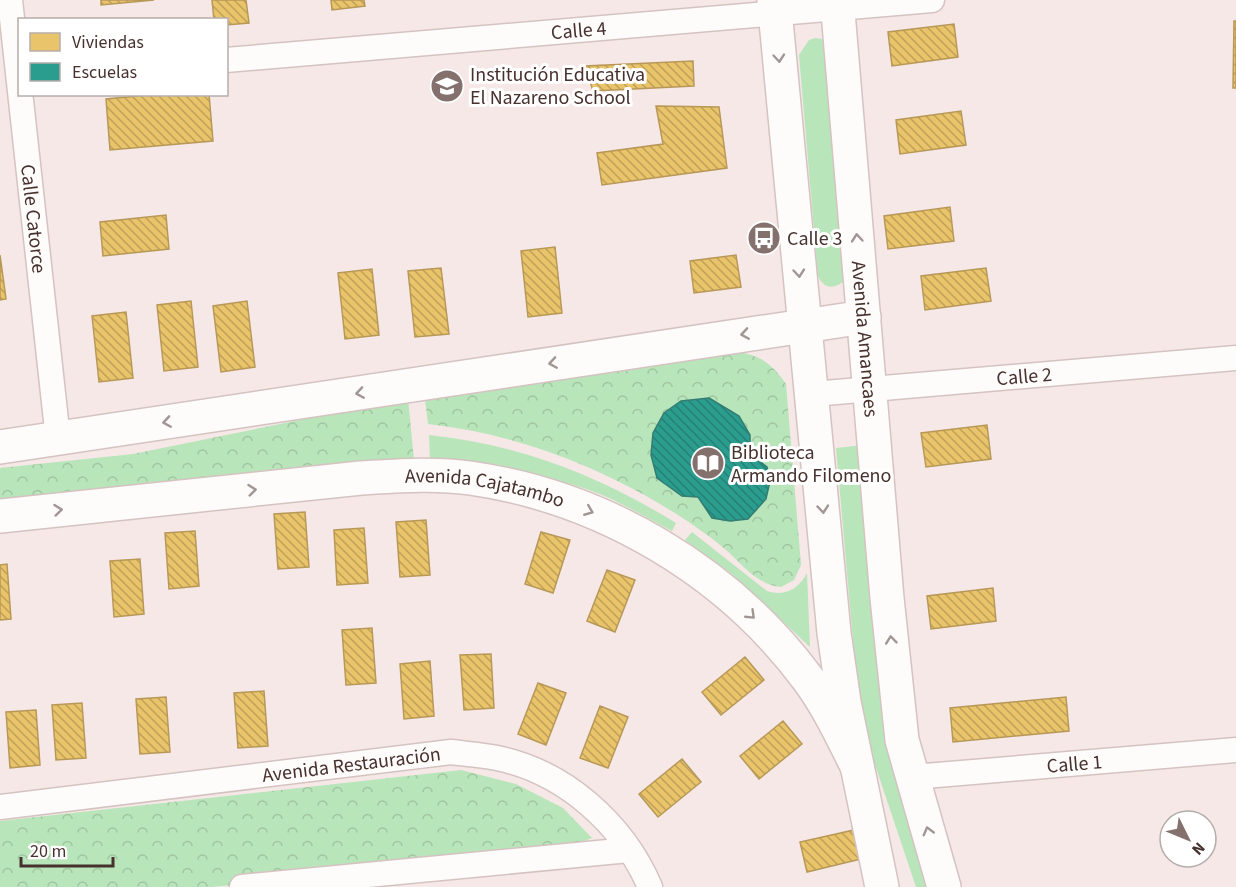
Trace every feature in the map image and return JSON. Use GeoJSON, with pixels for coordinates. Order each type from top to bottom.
{"type":"FeatureCollection","features":[{"type":"Feature","properties":{"kind":"street","name":"Calle Catorce"},"geometry":{"type":"LineString","coordinates":[[10,0],[18,77]]}},
{"type":"Feature","properties":{"kind":"street","name":"Calle 4"},"geometry":{"type":"LineString","coordinates":[[228,60],[775,7],[932,0]]}},
{"type":"Feature","properties":{"kind":"street","name":"Avenida Amancaes"},"geometry":{"type":"LineString","coordinates":[[838,4],[886,598],[901,728],[944,887]]}},
{"type":"Feature","properties":{"kind":"street"},"geometry":{"type":"LineString","coordinates":[[775,7],[803,325],[813,394],[834,633],[857,766],[882,887]]}},
{"type":"Feature","properties":{"kind":"street","name":"Calle Catorce"},"geometry":{"type":"LineString","coordinates":[[20,96],[58,439]]}},
{"type":"Feature","properties":{"kind":"street"},"geometry":{"type":"LineString","coordinates":[[0,447],[864,317]]}},
{"type":"Feature","properties":{"kind":"street","name":"Calle 2"},"geometry":{"type":"LineString","coordinates":[[813,394],[1236,358]]}},
{"type":"Feature","properties":{"kind":"street","name":"Avenida Cajatambo"},"geometry":{"type":"LineString","coordinates":[[0,516],[361,478],[420,476],[468,478],[524,488],[626,525],[729,594],[775,638],[809,680],[835,721],[857,766]]}},
{"type":"Feature","properties":{"kind":"street","name":"Calle 1"},"geometry":{"type":"LineString","coordinates":[[913,777],[1236,750]]}},
{"type":"Feature","properties":{"kind":"street","name":"Avenida Restauración"},"geometry":{"type":"LineString","coordinates":[[0,807],[451,752],[498,758],[543,774],[583,799],[617,831],[650,887]]}},
{"type":"Feature","properties":{"kind":"street"},"geometry":{"type":"LineString","coordinates":[[242,887],[629,850]]}},
{"type":"Feature","properties":{"kind":"green space"},"geometry":{"type":"Polygon","coordinates":[[[823,39],[831,51],[845,280],[833,287],[823,284],[818,276],[799,55],[809,40],[823,39]]]}},
{"type":"Feature","properties":{"kind":"green space"},"geometry":{"type":"Polygon","coordinates":[[[737,352],[760,358],[776,371],[786,384],[801,565],[794,580],[781,587],[757,578],[696,527],[638,491],[610,477],[521,443],[459,428],[428,424],[425,399],[737,352]]]}},
{"type":"Feature","properties":{"kind":"green space"},"geometry":{"type":"Polygon","coordinates":[[[408,398],[414,460],[0,501],[0,468],[133,454],[408,398]]]}},
{"type":"Feature","properties":{"kind":"green space"},"geometry":{"type":"Polygon","coordinates":[[[429,435],[495,446],[557,464],[617,490],[676,523],[672,531],[600,494],[570,484],[490,467],[430,460],[429,435]]]}},
{"type":"Feature","properties":{"kind":"green space"},"geometry":{"type":"Polygon","coordinates":[[[864,445],[936,887],[916,887],[860,720],[836,448],[864,445]]]}},
{"type":"Feature","properties":{"kind":"green space"},"geometry":{"type":"Polygon","coordinates":[[[692,532],[767,591],[779,593],[790,590],[804,579],[807,573],[810,647],[732,574],[685,540],[692,532]]]}},
{"type":"Feature","properties":{"kind":"green space"},"geometry":{"type":"Polygon","coordinates":[[[461,770],[516,784],[563,808],[592,838],[548,855],[212,887],[0,887],[0,821],[461,770]]]}},
{"type":"Feature","properties":{"kind":"building: Viviendas"},"geometry":{"type":"Polygon","coordinates":[[[101,0],[154,0],[101,5],[101,0]]]}},
{"type":"Feature","properties":{"kind":"building: Viviendas"},"geometry":{"type":"Polygon","coordinates":[[[212,0],[246,0],[249,23],[228,25],[228,18],[214,18],[212,0]]]}},
{"type":"Feature","properties":{"kind":"building: Viviendas"},"geometry":{"type":"Polygon","coordinates":[[[331,0],[364,0],[365,6],[332,10],[331,0]]]}},
{"type":"Feature","properties":{"kind":"building: Viviendas"},"geometry":{"type":"Polygon","coordinates":[[[1234,21],[1236,21],[1236,88],[1233,88],[1234,21]]]}},
{"type":"Feature","properties":{"kind":"building: Viviendas"},"geometry":{"type":"Polygon","coordinates":[[[954,24],[958,57],[892,66],[888,32],[954,24]]]}},
{"type":"Feature","properties":{"kind":"building: Viviendas"},"geometry":{"type":"Polygon","coordinates":[[[693,61],[694,86],[593,91],[585,66],[693,61]]]}},
{"type":"Feature","properties":{"kind":"building: Viviendas"},"geometry":{"type":"Polygon","coordinates":[[[138,96],[209,96],[213,141],[110,150],[106,99],[138,96]]]}},
{"type":"Feature","properties":{"kind":"building: Viviendas"},"geometry":{"type":"Polygon","coordinates":[[[656,106],[719,107],[727,168],[602,185],[597,153],[663,144],[656,106]]]}},
{"type":"Feature","properties":{"kind":"building: Viviendas"},"geometry":{"type":"Polygon","coordinates":[[[961,111],[966,145],[900,154],[896,120],[961,111]]]}},
{"type":"Feature","properties":{"kind":"building: Viviendas"},"geometry":{"type":"Polygon","coordinates":[[[950,207],[954,241],[888,249],[884,216],[950,207]]]}},
{"type":"Feature","properties":{"kind":"building: Viviendas"},"geometry":{"type":"Polygon","coordinates":[[[166,215],[169,249],[103,256],[100,222],[166,215]]]}},
{"type":"Feature","properties":{"kind":"building: Viviendas"},"geometry":{"type":"Polygon","coordinates":[[[555,247],[562,313],[528,317],[521,251],[555,247]]]}},
{"type":"Feature","properties":{"kind":"building: Viviendas"},"geometry":{"type":"Polygon","coordinates":[[[0,255],[6,299],[0,300],[0,255]]]}},
{"type":"Feature","properties":{"kind":"building: Viviendas"},"geometry":{"type":"Polygon","coordinates":[[[736,255],[741,287],[694,293],[690,261],[736,255]]]}},
{"type":"Feature","properties":{"kind":"building: Viviendas"},"geometry":{"type":"Polygon","coordinates":[[[441,268],[449,334],[415,337],[408,271],[441,268]]]}},
{"type":"Feature","properties":{"kind":"building: Viviendas"},"geometry":{"type":"Polygon","coordinates":[[[986,268],[991,301],[925,310],[921,276],[986,268]]]}},
{"type":"Feature","properties":{"kind":"building: Viviendas"},"geometry":{"type":"Polygon","coordinates":[[[372,269],[379,335],[345,339],[338,273],[372,269]]]}},
{"type":"Feature","properties":{"kind":"building: Viviendas"},"geometry":{"type":"Polygon","coordinates":[[[191,301],[198,367],[164,371],[157,305],[191,301]]]}},
{"type":"Feature","properties":{"kind":"building: Viviendas"},"geometry":{"type":"Polygon","coordinates":[[[247,301],[255,367],[221,372],[213,306],[247,301]]]}},
{"type":"Feature","properties":{"kind":"building: Viviendas"},"geometry":{"type":"Polygon","coordinates":[[[126,312],[133,378],[99,382],[92,316],[126,312]]]}},
{"type":"Feature","properties":{"kind":"building: Viviendas"},"geometry":{"type":"Polygon","coordinates":[[[987,425],[991,459],[926,467],[921,433],[987,425]]]}},
{"type":"Feature","properties":{"kind":"building: Viviendas"},"geometry":{"type":"Polygon","coordinates":[[[305,512],[309,567],[278,569],[274,514],[305,512]]]}},
{"type":"Feature","properties":{"kind":"building: Viviendas"},"geometry":{"type":"Polygon","coordinates":[[[426,520],[430,575],[400,577],[396,522],[426,520]]]}},
{"type":"Feature","properties":{"kind":"building: Viviendas"},"geometry":{"type":"Polygon","coordinates":[[[364,528],[368,583],[337,585],[334,530],[364,528]]]}},
{"type":"Feature","properties":{"kind":"building: Viviendas"},"geometry":{"type":"Polygon","coordinates":[[[195,531],[199,586],[169,589],[165,533],[195,531]]]}},
{"type":"Feature","properties":{"kind":"building: Viviendas"},"geometry":{"type":"Polygon","coordinates":[[[541,532],[570,540],[553,593],[525,584],[541,532]]]}},
{"type":"Feature","properties":{"kind":"building: Viviendas"},"geometry":{"type":"Polygon","coordinates":[[[140,559],[144,614],[114,617],[110,561],[140,559]]]}},
{"type":"Feature","properties":{"kind":"building: Viviendas"},"geometry":{"type":"Polygon","coordinates":[[[7,564],[11,619],[0,620],[0,565],[7,564]]]}},
{"type":"Feature","properties":{"kind":"building: Viviendas"},"geometry":{"type":"Polygon","coordinates":[[[607,570],[635,580],[615,632],[587,621],[607,570]]]}},
{"type":"Feature","properties":{"kind":"building: Viviendas"},"geometry":{"type":"Polygon","coordinates":[[[993,588],[996,621],[931,629],[927,596],[993,588]]]}},
{"type":"Feature","properties":{"kind":"building: Viviendas"},"geometry":{"type":"Polygon","coordinates":[[[372,628],[376,683],[346,685],[342,630],[372,628]]]}},
{"type":"Feature","properties":{"kind":"building: Viviendas"},"geometry":{"type":"Polygon","coordinates":[[[491,654],[494,708],[464,710],[460,655],[491,654]]]}},
{"type":"Feature","properties":{"kind":"building: Viviendas"},"geometry":{"type":"Polygon","coordinates":[[[745,657],[764,680],[721,715],[702,692],[745,657]]]}},
{"type":"Feature","properties":{"kind":"building: Viviendas"},"geometry":{"type":"Polygon","coordinates":[[[430,661],[434,716],[404,719],[400,664],[430,661]]]}},
{"type":"Feature","properties":{"kind":"building: Viviendas"},"geometry":{"type":"Polygon","coordinates":[[[538,683],[566,693],[546,745],[518,734],[538,683]]]}},
{"type":"Feature","properties":{"kind":"building: Viviendas"},"geometry":{"type":"Polygon","coordinates":[[[264,691],[268,746],[238,748],[234,693],[264,691]]]}},
{"type":"Feature","properties":{"kind":"building: Viviendas"},"geometry":{"type":"Polygon","coordinates":[[[166,697],[170,752],[140,754],[136,699],[166,697]]]}},
{"type":"Feature","properties":{"kind":"building: Viviendas"},"geometry":{"type":"Polygon","coordinates":[[[1066,697],[1069,731],[953,742],[950,708],[1066,697]]]}},
{"type":"Feature","properties":{"kind":"building: Viviendas"},"geometry":{"type":"Polygon","coordinates":[[[82,703],[86,758],[56,760],[52,705],[82,703]]]}},
{"type":"Feature","properties":{"kind":"building: Viviendas"},"geometry":{"type":"Polygon","coordinates":[[[600,706],[628,717],[608,768],[580,758],[600,706]]]}},
{"type":"Feature","properties":{"kind":"building: Viviendas"},"geometry":{"type":"Polygon","coordinates":[[[36,710],[40,765],[10,768],[6,712],[36,710]]]}},
{"type":"Feature","properties":{"kind":"building: Viviendas"},"geometry":{"type":"Polygon","coordinates":[[[783,721],[802,744],[759,779],[740,756],[783,721]]]}},
{"type":"Feature","properties":{"kind":"building: Viviendas"},"geometry":{"type":"Polygon","coordinates":[[[682,759],[701,782],[658,817],[639,794],[682,759]]]}},
{"type":"Feature","properties":{"kind":"building: Viviendas"},"geometry":{"type":"Polygon","coordinates":[[[854,830],[861,859],[807,872],[800,842],[854,830]]]}},
{"type":"Feature","properties":{"kind":"building: Escuelas","name":"Biblioteca Armando Filomeno"},"geometry":{"type":"Polygon","coordinates":[[[709,398],[739,416],[750,435],[750,454],[767,467],[770,481],[766,499],[748,519],[730,521],[712,518],[698,497],[682,496],[657,478],[651,455],[653,433],[664,413],[681,401],[709,398]]]}},
{"type":"Feature","properties":{"kind":"place","name":"Institución Educativa El Nazareno School"},"geometry":{"type":"Point","coordinates":[447,86]}},
{"type":"Feature","properties":{"kind":"place","name":"Calle 3"},"geometry":{"type":"Point","coordinates":[764,238]}},
{"type":"Feature","properties":{"kind":"place","name":"Biblioteca Armando Filomeno"},"geometry":{"type":"Point","coordinates":[708,463]}}]}
